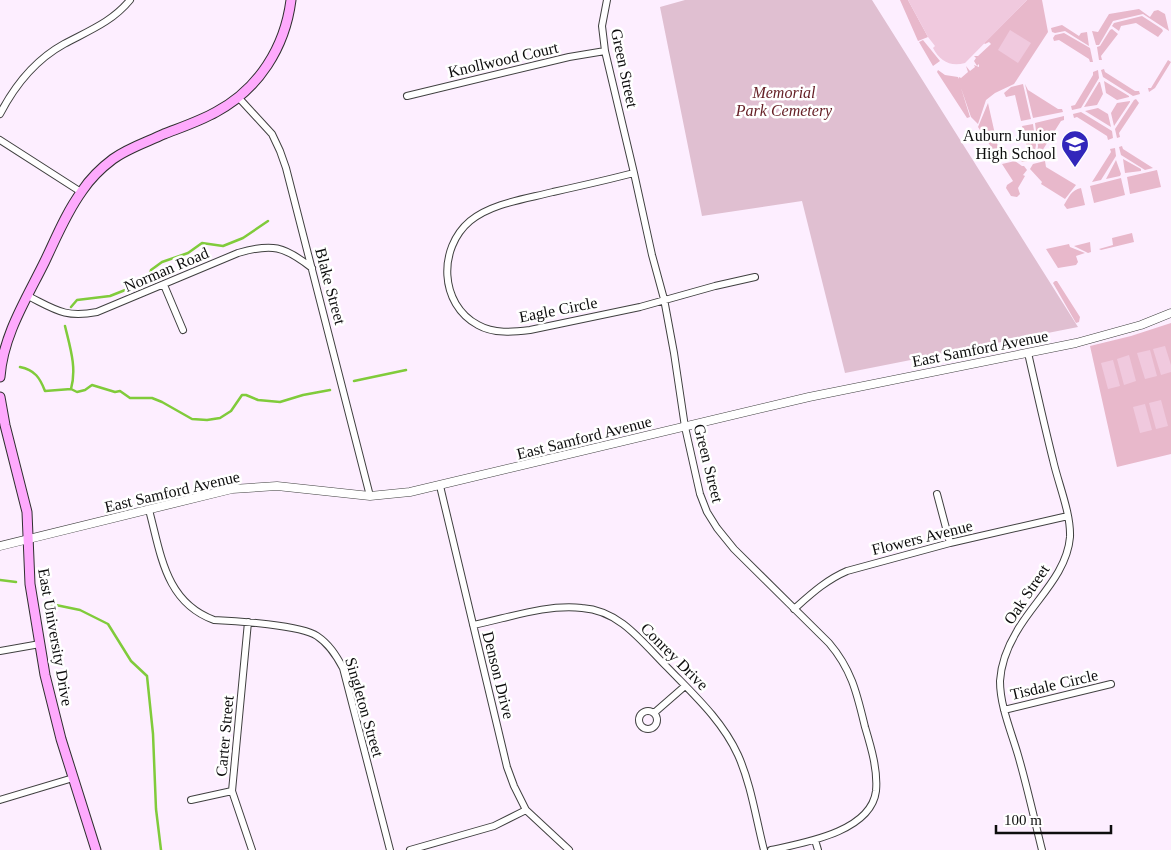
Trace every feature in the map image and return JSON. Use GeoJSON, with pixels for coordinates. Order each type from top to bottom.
{"type":"FeatureCollection","features":[{"type":"Feature","properties":{"kind":"main road"},"geometry":{"type":"LineString","coordinates":[[0,377],[2,358],[8,337],[67,215],[81,192],[101,169],[114,158],[130,149],[214,113],[238,97],[259,77],[275,53],[284,32],[291,0]]}},
{"type":"Feature","properties":{"kind":"main road","name":"East University Drive"},"geometry":{"type":"LineString","coordinates":[[0,397],[4,425],[25,504],[29,538],[30,584],[52,705],[72,778],[96,850]]}},
{"type":"Feature","properties":{"kind":"street"},"geometry":{"type":"LineString","coordinates":[[0,114],[22,79],[34,66],[48,54],[110,19],[130,0]]}},
{"type":"Feature","properties":{"kind":"street","name":"Green Street"},"geometry":{"type":"LineString","coordinates":[[607,0],[602,26],[605,51],[664,299],[685,427],[700,494],[707,512],[734,549],[841,658],[856,690],[876,777],[876,794],[868,810],[855,823],[839,832],[815,840]]}},
{"type":"Feature","properties":{"kind":"street","name":"Knollwood Court"},"geometry":{"type":"LineString","coordinates":[[407,96],[570,57],[605,51]]}},
{"type":"Feature","properties":{"kind":"street","name":"Blake Street"},"geometry":{"type":"LineString","coordinates":[[238,97],[272,134],[280,151],[294,194],[370,496]]}},
{"type":"Feature","properties":{"kind":"street"},"geometry":{"type":"LineString","coordinates":[[0,140],[81,192]]}},
{"type":"Feature","properties":{"kind":"street","name":"Eagle Circle"},"geometry":{"type":"LineString","coordinates":[[634,173],[513,202],[487,211],[471,220],[458,233],[451,249],[447,275],[450,293],[459,308],[471,321],[487,329],[513,332],[631,308],[754,277]]}},
{"type":"Feature","properties":{"kind":"street","name":"Norman Road"},"geometry":{"type":"LineString","coordinates":[[28,296],[62,314],[80,316],[97,312],[238,253],[271,246],[296,256],[312,268]]}},
{"type":"Feature","properties":{"kind":"street"},"geometry":{"type":"LineString","coordinates":[[164,285],[183,330]]}},
{"type":"Feature","properties":{"kind":"street","name":"East Samford Avenue"},"geometry":{"type":"LineString","coordinates":[[0,546],[232,489],[259,486],[304,487],[370,496],[410,492],[809,396],[1076,343],[1132,328],[1171,314]]}},
{"type":"Feature","properties":{"kind":"street","name":"Oak Street"},"geometry":{"type":"LineString","coordinates":[[1028,353],[1068,516],[1070,534],[1063,564],[1049,587],[1017,630],[1003,664],[1000,681],[1004,710],[1042,850]]}},
{"type":"Feature","properties":{"kind":"street","name":"Denson Drive"},"geometry":{"type":"LineString","coordinates":[[440,486],[507,767],[526,810],[569,850]]}},
{"type":"Feature","properties":{"kind":"street"},"geometry":{"type":"LineString","coordinates":[[937,494],[950,543]]}},
{"type":"Feature","properties":{"kind":"street","name":"Singleton Street"},"geometry":{"type":"LineString","coordinates":[[149,510],[165,570],[182,600],[197,612],[214,620],[248,622],[298,629],[316,635],[335,652],[343,668],[390,850]]}},
{"type":"Feature","properties":{"kind":"street","name":"Flowers Avenue"},"geometry":{"type":"LineString","coordinates":[[794,609],[817,588],[847,570],[950,543],[1068,516]]}},
{"type":"Feature","properties":{"kind":"street","name":"Conrey Drive"},"geometry":{"type":"LineString","coordinates":[[473,625],[564,607],[583,608],[601,612],[624,625],[719,722],[738,755],[748,784],[764,850]]}},
{"type":"Feature","properties":{"kind":"street","name":"Carter Street"},"geometry":{"type":"LineString","coordinates":[[248,622],[232,791],[252,850]]}},
{"type":"Feature","properties":{"kind":"street"},"geometry":{"type":"LineString","coordinates":[[0,651],[40,644]]}},
{"type":"Feature","properties":{"kind":"street","name":"Tisdale Circle"},"geometry":{"type":"LineString","coordinates":[[1004,710],[1111,684]]}},
{"type":"Feature","properties":{"kind":"street"},"geometry":{"type":"LineString","coordinates":[[654,713],[685,686]]}},
{"type":"Feature","properties":{"kind":"street"},"geometry":{"type":"LineString","coordinates":[[0,800],[72,778]]}},
{"type":"Feature","properties":{"kind":"street"},"geometry":{"type":"LineString","coordinates":[[191,800],[232,791]]}},
{"type":"Feature","properties":{"kind":"street"},"geometry":{"type":"LineString","coordinates":[[410,850],[494,826],[526,810]]}},
{"type":"Feature","properties":{"kind":"street"},"geometry":{"type":"LineString","coordinates":[[771,850],[815,840],[818,850]]}},
{"type":"Feature","properties":{"kind":"shaded area"},"geometry":{"type":"Polygon","coordinates":[[[900,0],[908,0],[928,37],[918,41],[900,0]]]}},
{"type":"Feature","properties":{"kind":"shaded area"},"geometry":{"type":"Polygon","coordinates":[[[908,0],[1027,0],[965,63],[955,64],[942,60],[936,53],[933,48],[935,46],[908,0]]]}},
{"type":"Feature","properties":{"kind":"shaded area"},"geometry":{"type":"Polygon","coordinates":[[[1027,0],[1042,0],[1048,32],[1014,84],[995,93],[986,100],[978,124],[971,117],[961,88],[970,117],[967,118],[937,72],[938,70],[945,75],[958,77],[958,79],[968,72],[966,66],[970,71],[975,67],[974,65],[979,67],[979,64],[977,66],[974,61],[976,58],[974,56],[978,56],[991,44],[989,42],[984,43],[1027,0]]]}},
{"type":"Feature","properties":{"kind":"shaded area"},"geometry":{"type":"Polygon","coordinates":[[[1139,9],[1150,17],[1154,11],[1158,10],[1165,14],[1169,31],[1143,14],[1113,21],[1099,45],[1096,45],[1092,31],[1098,32],[1109,14],[1139,9]]]}},
{"type":"Feature","properties":{"kind":"shaded area"},"geometry":{"type":"Polygon","coordinates":[[[1142,16],[1162,29],[1163,31],[1158,37],[1136,23],[1121,26],[1119,31],[1112,26],[1114,23],[1142,16]]]}},
{"type":"Feature","properties":{"kind":"shaded area"},"geometry":{"type":"Polygon","coordinates":[[[1062,25],[1079,36],[1081,33],[1087,32],[1089,46],[1065,31],[1052,32],[1051,28],[1062,25]]]}},
{"type":"Feature","properties":{"kind":"shaded area"},"geometry":{"type":"Polygon","coordinates":[[[1112,29],[1118,34],[1101,56],[1102,60],[1099,60],[1097,47],[1100,46],[1112,29]]]}},
{"type":"Feature","properties":{"kind":"shaded area"},"geometry":{"type":"Polygon","coordinates":[[[1010,30],[1031,43],[1018,63],[998,50],[1010,30]]]}},
{"type":"Feature","properties":{"kind":"shaded area"},"geometry":{"type":"Polygon","coordinates":[[[1064,33],[1090,48],[1093,62],[1090,62],[1089,59],[1059,40],[1054,41],[1055,35],[1064,33]]]}},
{"type":"Feature","properties":{"kind":"shaded area"},"geometry":{"type":"Polygon","coordinates":[[[923,40],[940,61],[933,66],[919,42],[923,40]]]}},
{"type":"Feature","properties":{"kind":"shaded area"},"geometry":{"type":"Polygon","coordinates":[[[1168,60],[1171,62],[1155,88],[1149,92],[1148,88],[1151,88],[1168,60]]]}},
{"type":"Feature","properties":{"kind":"shaded area"},"geometry":{"type":"Polygon","coordinates":[[[1104,69],[1105,72],[1135,91],[1139,91],[1140,94],[1133,96],[1103,77],[1101,70],[1104,69]]]}},
{"type":"Feature","properties":{"kind":"shaded area"},"geometry":{"type":"Polygon","coordinates":[[[1098,70],[1099,78],[1081,108],[1072,110],[1071,106],[1075,105],[1093,72],[1098,70]]]}},
{"type":"Feature","properties":{"kind":"shaded area"},"geometry":{"type":"Polygon","coordinates":[[[1104,81],[1129,97],[1117,100],[1106,93],[1104,81]]]}},
{"type":"Feature","properties":{"kind":"shaded area"},"geometry":{"type":"Polygon","coordinates":[[[1099,82],[1103,94],[1097,105],[1084,107],[1099,82]]]}},
{"type":"Feature","properties":{"kind":"shaded area"},"geometry":{"type":"Polygon","coordinates":[[[1023,84],[1031,119],[1021,121],[1015,95],[1006,97],[1004,93],[1011,87],[1023,84]]]}},
{"type":"Feature","properties":{"kind":"shaded area"},"geometry":{"type":"Polygon","coordinates":[[[1025,84],[1028,90],[1058,109],[1062,109],[1063,112],[1033,118],[1025,84]]]}},
{"type":"Feature","properties":{"kind":"shaded area"},"geometry":{"type":"Polygon","coordinates":[[[1136,99],[1139,103],[1119,133],[1120,137],[1117,138],[1115,129],[1136,99]]]}},
{"type":"Feature","properties":{"kind":"shaded area"},"geometry":{"type":"Polygon","coordinates":[[[1130,101],[1114,126],[1111,113],[1117,103],[1130,101]]]}},
{"type":"Feature","properties":{"kind":"shaded area"},"geometry":{"type":"Polygon","coordinates":[[[988,103],[1001,161],[1001,162],[978,127],[988,103]]]}},
{"type":"Feature","properties":{"kind":"shaded area"},"geometry":{"type":"Polygon","coordinates":[[[1098,108],[1108,114],[1111,127],[1085,111],[1098,108]]]}},
{"type":"Feature","properties":{"kind":"shaded area"},"geometry":{"type":"Polygon","coordinates":[[[1081,112],[1112,131],[1113,138],[1108,140],[1107,136],[1077,117],[1074,118],[1073,114],[1081,112]]]}},
{"type":"Feature","properties":{"kind":"shaded area"},"geometry":{"type":"Polygon","coordinates":[[[1064,116],[1064,120],[1061,121],[1042,151],[1043,157],[1036,159],[1038,146],[1035,123],[1064,116]]]}},
{"type":"Feature","properties":{"kind":"shaded area"},"geometry":{"type":"Polygon","coordinates":[[[1033,124],[1036,145],[1033,160],[1022,162],[1020,158],[1029,155],[1022,126],[1033,124]]]}},
{"type":"Feature","properties":{"kind":"shaded area"},"geometry":{"type":"Polygon","coordinates":[[[1122,146],[1123,149],[1153,168],[1145,170],[1121,155],[1119,147],[1122,146]]]}},
{"type":"Feature","properties":{"kind":"shaded area"},"geometry":{"type":"Polygon","coordinates":[[[1115,148],[1116,156],[1101,180],[1092,182],[1111,152],[1110,149],[1115,148]]]}},
{"type":"Feature","properties":{"kind":"shaded area"},"geometry":{"type":"Polygon","coordinates":[[[1123,159],[1141,169],[1141,171],[1125,173],[1123,159]]]}},
{"type":"Feature","properties":{"kind":"shaded area"},"geometry":{"type":"Polygon","coordinates":[[[1116,160],[1120,176],[1106,179],[1116,160]]]}},
{"type":"Feature","properties":{"kind":"shaded area"},"geometry":{"type":"Polygon","coordinates":[[[1015,161],[1027,170],[1018,188],[1020,194],[1017,197],[1011,196],[1006,188],[1013,181],[1002,164],[1015,161]]]}},
{"type":"Feature","properties":{"kind":"shaded area"},"geometry":{"type":"Polygon","coordinates":[[[1045,161],[1046,167],[1076,185],[1065,199],[1041,184],[1042,182],[1030,169],[1033,164],[1045,161]]]}},
{"type":"Feature","properties":{"kind":"shaded area"},"geometry":{"type":"Polygon","coordinates":[[[1157,170],[1161,187],[1130,194],[1127,177],[1157,170]]]}},
{"type":"Feature","properties":{"kind":"shaded area"},"geometry":{"type":"Polygon","coordinates":[[[1121,178],[1125,195],[1094,203],[1090,186],[1121,178]]]}},
{"type":"Feature","properties":{"kind":"shaded area"},"geometry":{"type":"Polygon","coordinates":[[[1081,188],[1085,205],[1067,209],[1064,205],[1069,197],[1075,190],[1081,188]]]}},
{"type":"Feature","properties":{"kind":"shaded area"},"geometry":{"type":"Polygon","coordinates":[[[1132,233],[1134,242],[1099,249],[1113,245],[1112,238],[1132,233]]]}},
{"type":"Feature","properties":{"kind":"shaded area"},"geometry":{"type":"Polygon","coordinates":[[[1090,242],[1091,252],[1088,253],[1074,246],[1090,242]]]}},
{"type":"Feature","properties":{"kind":"shaded area"},"geometry":{"type":"Polygon","coordinates":[[[1069,244],[1070,247],[1085,253],[1076,256],[1078,262],[1076,265],[1058,268],[1046,249],[1069,244]]]}},
{"type":"Feature","properties":{"kind":"shaded area"},"geometry":{"type":"Polygon","coordinates":[[[1057,281],[1080,317],[1079,322],[1076,323],[1053,283],[1057,281]]]}},
{"type":"Feature","properties":{"kind":"shaded area"},"geometry":{"type":"Polygon","coordinates":[[[1171,323],[1171,454],[1117,467],[1090,346],[1131,336],[1171,323]]]}},
{"type":"Feature","properties":{"kind":"shaded area"},"geometry":{"type":"Polygon","coordinates":[[[1165,346],[1171,365],[1171,372],[1161,375],[1153,349],[1165,346]]]}},
{"type":"Feature","properties":{"kind":"shaded area"},"geometry":{"type":"Polygon","coordinates":[[[1150,350],[1157,376],[1145,379],[1137,353],[1150,350]]]}},
{"type":"Feature","properties":{"kind":"shaded area"},"geometry":{"type":"Polygon","coordinates":[[[1129,355],[1136,381],[1124,385],[1117,359],[1129,355]]]}},
{"type":"Feature","properties":{"kind":"shaded area"},"geometry":{"type":"Polygon","coordinates":[[[1113,360],[1120,386],[1108,389],[1101,363],[1113,360]]]}},
{"type":"Feature","properties":{"kind":"shaded area"},"geometry":{"type":"Polygon","coordinates":[[[1161,400],[1168,426],[1156,429],[1149,403],[1161,400]]]}},
{"type":"Feature","properties":{"kind":"shaded area"},"geometry":{"type":"Polygon","coordinates":[[[1145,404],[1152,430],[1140,433],[1133,407],[1145,404]]]}},
{"type":"Feature","properties":{"kind":"green space","name":"Memorial Park Cemetery"},"geometry":{"type":"Polygon","coordinates":[[[685,0],[872,0],[1078,327],[845,373],[802,201],[702,216],[660,7],[685,0]]]}},
{"type":"Feature","properties":{"kind":"waterway"},"geometry":{"type":"LineString","coordinates":[[71,307],[77,300],[110,296],[148,281],[151,270],[162,262],[188,253],[202,243],[223,246],[243,238],[268,221]]}},
{"type":"Feature","properties":{"kind":"waterway"},"geometry":{"type":"LineString","coordinates":[[65,326],[73,365],[71,389]]}},
{"type":"Feature","properties":{"kind":"waterway"},"geometry":{"type":"LineString","coordinates":[[20,367],[30,370],[36,375],[45,391],[71,389],[77,392],[85,390],[92,385],[115,392],[120,391],[130,398],[152,398],[192,419],[207,420],[220,418],[231,411],[242,395],[258,400],[280,402],[330,390]]}},
{"type":"Feature","properties":{"kind":"waterway"},"geometry":{"type":"LineString","coordinates":[[354,381],[406,370]]}},
{"type":"Feature","properties":{"kind":"waterway"},"geometry":{"type":"LineString","coordinates":[[0,580],[16,582]]}},
{"type":"Feature","properties":{"kind":"waterway"},"geometry":{"type":"LineString","coordinates":[[51,604],[80,610],[108,624],[131,661],[147,676],[153,734],[156,809],[161,850]]}},
{"type":"Feature","properties":{"kind":"place","name":"Auburn Junior High School"},"geometry":{"type":"Point","coordinates":[1075,168]}}]}
